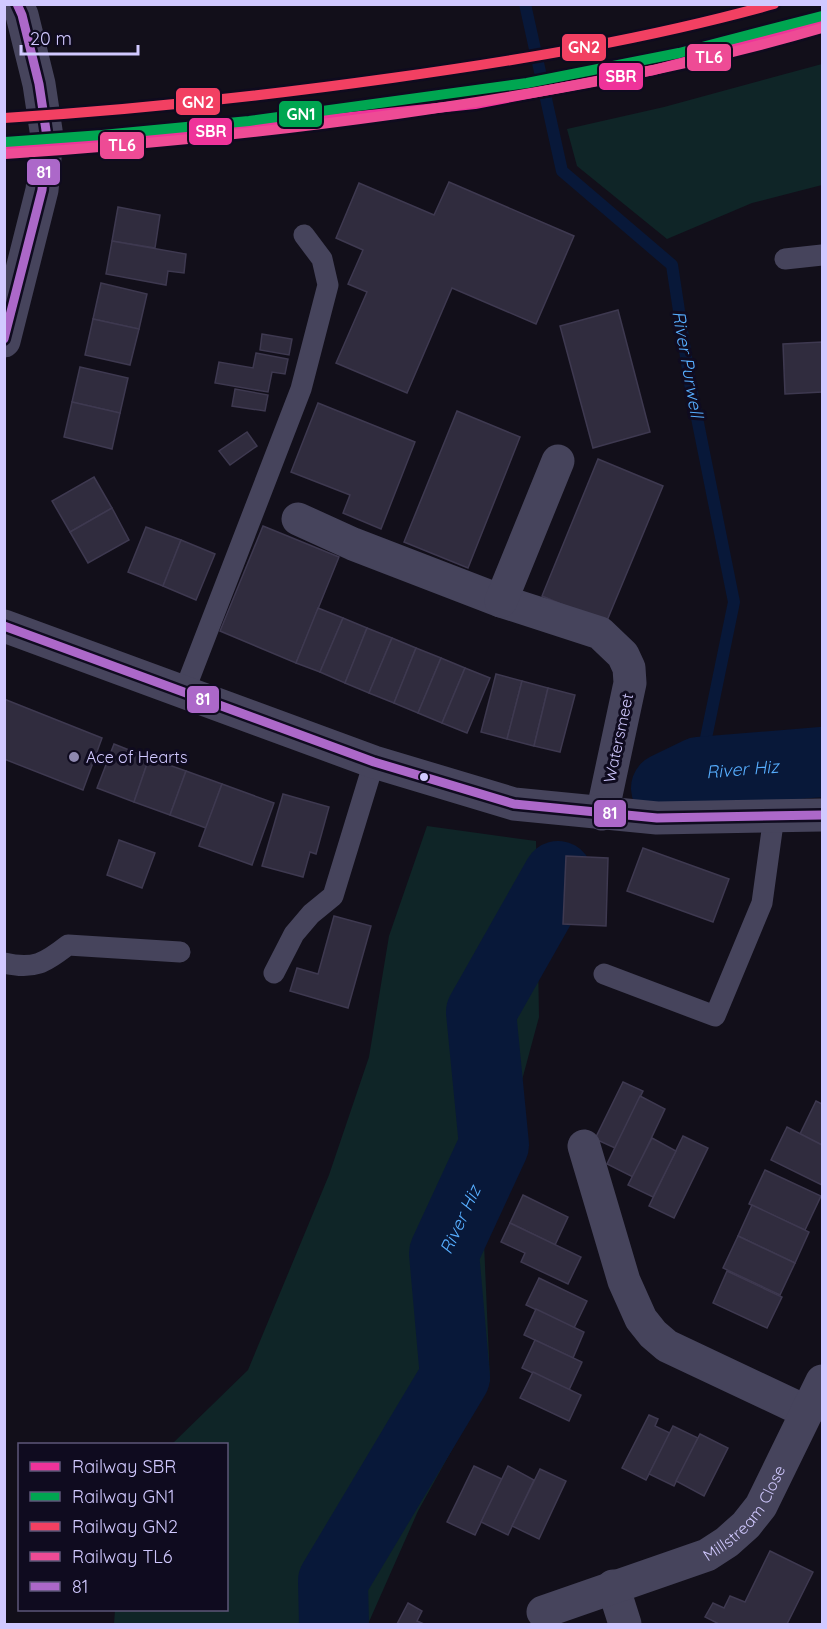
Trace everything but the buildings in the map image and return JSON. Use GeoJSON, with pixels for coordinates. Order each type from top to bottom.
{"type":"FeatureCollection","features":[{"type":"Feature","properties":{"kind":"street"},"geometry":{"type":"LineString","coordinates":[[4,341],[42,190],[47,137],[39,84],[22,15],[17,4]]}},
{"type":"Feature","properties":{"kind":"street"},"geometry":{"type":"LineString","coordinates":[[501,601],[558,460]]}},
{"type":"Feature","properties":{"kind":"street","name":"Watersmeet"},"geometry":{"type":"LineString","coordinates":[[298,519],[353,544],[501,601],[600,633],[623,656],[629,668],[630,683],[602,814]]}},
{"type":"Feature","properties":{"kind":"street"},"geometry":{"type":"LineString","coordinates":[[4,626],[374,762],[514,804],[657,818],[822,815]]}},
{"type":"Feature","properties":{"kind":"street"},"geometry":{"type":"LineString","coordinates":[[584,1146],[624,1281],[641,1319],[653,1334],[667,1346],[807,1412]]}},
{"type":"Feature","properties":{"kind":"street","name":"Millstream Close"},"geometry":{"type":"LineString","coordinates":[[543,1612],[707,1555],[727,1542],[746,1525],[760,1506],[822,1381]]}},
{"type":"Feature","properties":{"kind":"street"},"geometry":{"type":"LineString","coordinates":[[613,1586],[625,1624]]}},
{"type":"Feature","properties":{"kind":"lane"},"geometry":{"type":"LineString","coordinates":[[184,692],[301,389],[328,285],[322,259],[304,235]]}},
{"type":"Feature","properties":{"kind":"lane"},"geometry":{"type":"LineString","coordinates":[[785,259],[822,255]]}},
{"type":"Feature","properties":{"kind":"lane"},"geometry":{"type":"LineString","coordinates":[[274,973],[294,934],[311,914],[333,896],[374,762]]}},
{"type":"Feature","properties":{"kind":"lane"},"geometry":{"type":"LineString","coordinates":[[604,974],[716,1016],[762,903],[774,816]]}},
{"type":"Feature","properties":{"kind":"lane"},"geometry":{"type":"LineString","coordinates":[[4,963],[21,967],[36,966],[53,957],[68,945],[180,952]]}},
{"type":"Feature","properties":{"kind":"green space"},"geometry":{"type":"Polygon","coordinates":[[[822,64],[822,185],[752,203],[667,239],[577,166],[567,129],[664,107],[822,64]]]}},
{"type":"Feature","properties":{"kind":"green space"},"geometry":{"type":"Polygon","coordinates":[[[427,826],[536,841],[539,1017],[515,1106],[484,1243],[490,1381],[418,1511],[368,1624],[114,1624],[115,1611],[228,1611],[228,1443],[173,1443],[248,1370],[329,1175],[369,1057],[389,936],[427,826]]]}},
{"type":"Feature","properties":{"kind":"waterway","name":"River Purwell"},"geometry":{"type":"LineString","coordinates":[[525,4],[562,171],[672,265],[690,383],[734,602],[699,772]]}},
{"type":"Feature","properties":{"kind":"waterway","name":"River Hiz"},"geometry":{"type":"LineString","coordinates":[[666,788],[699,772],[822,762]]}},
{"type":"Feature","properties":{"kind":"waterway","name":"River Hiz"},"geometry":{"type":"LineString","coordinates":[[334,1624],[333,1581],[455,1377],[444,1253],[494,1145],[481,1012],[558,876]]}},
{"type":"Feature","properties":{"kind":"rail line","name":"GN2"},"geometry":{"type":"LineString","coordinates":[[4,118],[198,102],[440,71],[632,38],[774,4]]}},
{"type":"Feature","properties":{"kind":"rail line","name":"GN1"},"geometry":{"type":"LineString","coordinates":[[5,142],[249,121],[527,83],[679,53],[822,16]]}},
{"type":"Feature","properties":{"kind":"rail line","name":"SBR"},"geometry":{"type":"LineString","coordinates":[[4,149],[90,144],[475,104],[654,70],[822,25]]}},
{"type":"Feature","properties":{"kind":"rail line","name":"TL6"},"geometry":{"type":"LineString","coordinates":[[5,154],[202,138],[451,106],[664,68],[822,28]]}},
{"type":"Feature","properties":{"kind":"transit line","name":"81"},"geometry":{"type":"LineString","coordinates":[[4,339],[42,190],[47,137],[39,84],[22,15],[17,4]]}},
{"type":"Feature","properties":{"kind":"transit line","name":"81"},"geometry":{"type":"LineString","coordinates":[[4,626],[374,762],[514,804],[657,818],[822,815]]}},
{"type":"Feature","properties":{"kind":"place","name":"Ace of Hearts"},"geometry":{"type":"Point","coordinates":[74,757]}}]}
